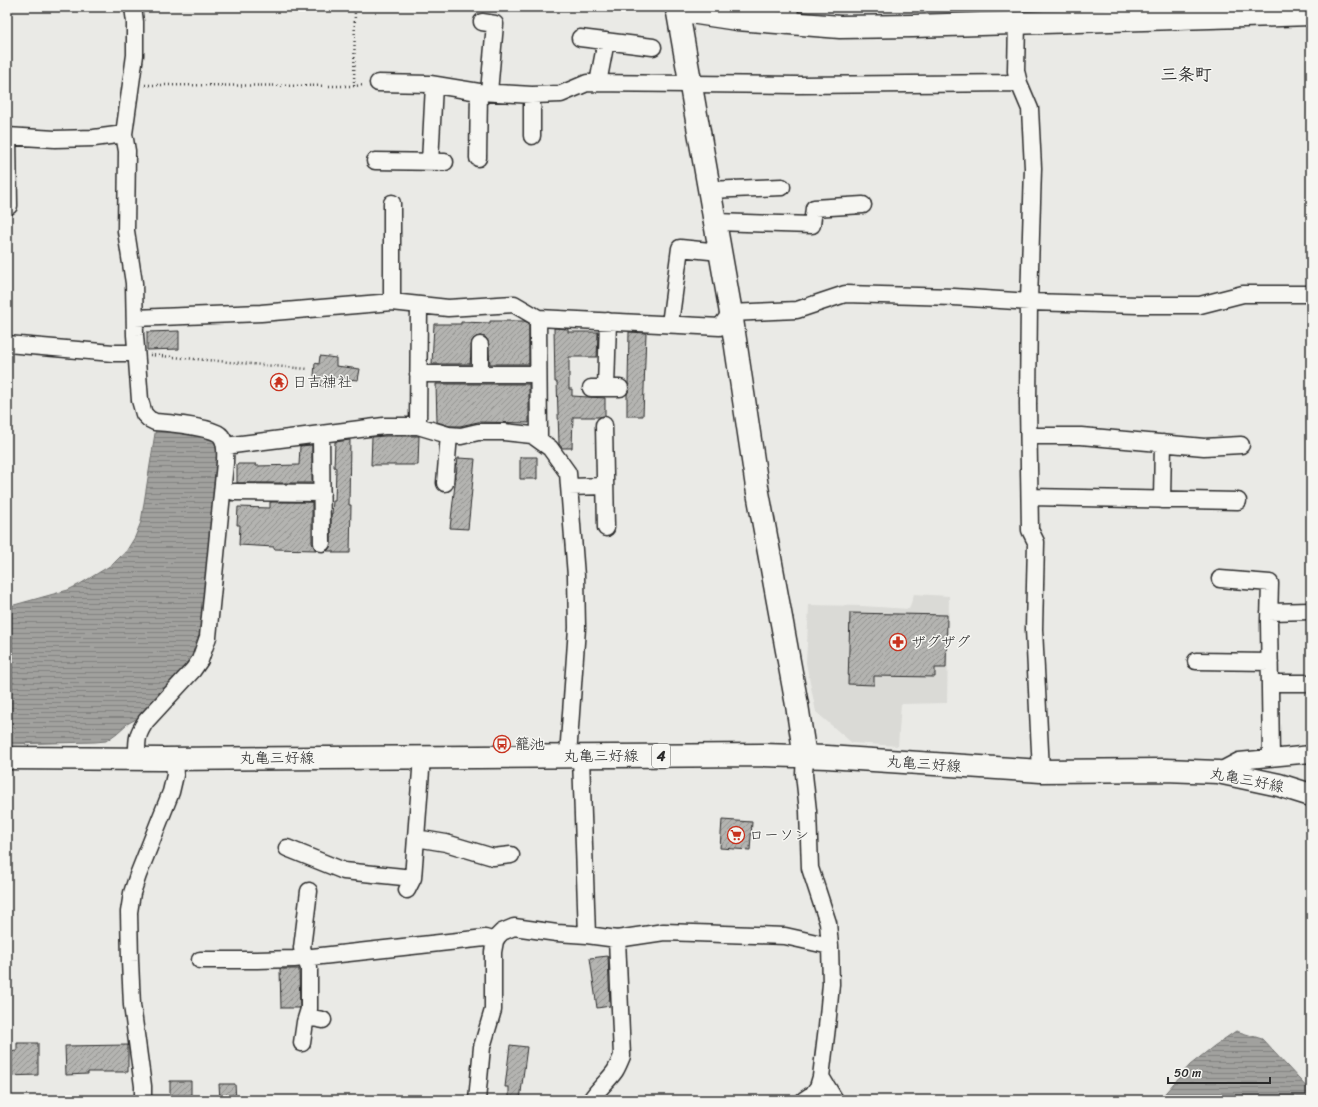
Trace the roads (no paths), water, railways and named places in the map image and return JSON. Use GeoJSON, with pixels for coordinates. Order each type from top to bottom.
{"type":"FeatureCollection","features":[{"type":"Feature","properties":{"kind":"street"},"geometry":{"type":"LineString","coordinates":[[133,7],[136,55],[124,134],[127,151],[126,231],[134,283],[136,353],[140,400],[144,414],[149,419],[155,422],[212,430],[221,435],[225,446],[225,463],[208,637],[200,660],[193,670],[140,729],[138,735],[137,758]]}},
{"type":"Feature","properties":{"kind":"street"},"geometry":{"type":"LineString","coordinates":[[804,1100],[813,1094],[818,1087],[827,1027],[831,984],[828,923],[810,868],[808,811],[804,774],[805,757],[797,705],[757,487],[731,313],[677,9],[789,15],[840,27],[1311,14]]}},
{"type":"Feature","properties":{"kind":"street"},"geometry":{"type":"LineString","coordinates":[[478,158],[484,92],[495,24],[482,22]]}},
{"type":"Feature","properties":{"kind":"street"},"geometry":{"type":"LineString","coordinates":[[1017,22],[1016,71],[1019,83],[1030,109],[1033,160],[1029,302],[1030,530],[1036,542],[1034,629],[1041,771]]}},
{"type":"Feature","properties":{"kind":"street"},"geometry":{"type":"LineString","coordinates":[[580,38],[653,48]]}},
{"type":"Feature","properties":{"kind":"street"},"geometry":{"type":"LineString","coordinates":[[598,83],[606,41]]}},
{"type":"Feature","properties":{"kind":"street"},"geometry":{"type":"LineString","coordinates":[[378,83],[434,85],[484,92],[532,95],[561,94],[587,83],[798,85],[1019,83]]}},
{"type":"Feature","properties":{"kind":"street"},"geometry":{"type":"LineString","coordinates":[[375,161],[437,162],[434,85]]}},
{"type":"Feature","properties":{"kind":"street"},"geometry":{"type":"LineString","coordinates":[[532,95],[532,136]]}},
{"type":"Feature","properties":{"kind":"street"},"geometry":{"type":"LineString","coordinates":[[9,206],[8,136],[55,139],[94,138],[124,134]]}},
{"type":"Feature","properties":{"kind":"street"},"geometry":{"type":"LineString","coordinates":[[709,190],[782,186]]}},
{"type":"Feature","properties":{"kind":"street"},"geometry":{"type":"LineString","coordinates":[[392,203],[398,254],[392,302]]}},
{"type":"Feature","properties":{"kind":"street"},"geometry":{"type":"LineString","coordinates":[[715,222],[812,225],[814,208],[863,205]]}},
{"type":"Feature","properties":{"kind":"street"},"geometry":{"type":"LineString","coordinates":[[670,324],[680,248],[720,252]]}},
{"type":"Feature","properties":{"kind":"street"},"geometry":{"type":"LineString","coordinates":[[135,318],[261,312],[392,302],[448,308],[514,304],[538,318],[720,327],[731,313],[797,310],[845,294],[954,297],[1029,302],[1200,305],[1243,294],[1311,294]]}},
{"type":"Feature","properties":{"kind":"street"},"geometry":{"type":"LineString","coordinates":[[418,426],[419,305]]}},
{"type":"Feature","properties":{"kind":"street"},"geometry":{"type":"LineString","coordinates":[[538,318],[539,440]]}},
{"type":"Feature","properties":{"kind":"street"},"geometry":{"type":"LineString","coordinates":[[606,388],[608,321]]}},
{"type":"Feature","properties":{"kind":"street"},"geometry":{"type":"LineString","coordinates":[[7,344],[113,353],[136,353]]}},
{"type":"Feature","properties":{"kind":"street"},"geometry":{"type":"LineString","coordinates":[[480,345],[480,374]]}},
{"type":"Feature","properties":{"kind":"street"},"geometry":{"type":"LineString","coordinates":[[418,374],[538,374]]}},
{"type":"Feature","properties":{"kind":"street"},"geometry":{"type":"LineString","coordinates":[[604,425],[606,528]]}},
{"type":"Feature","properties":{"kind":"street"},"geometry":{"type":"LineString","coordinates":[[225,446],[384,426],[418,426],[449,435],[461,436],[478,432],[504,432],[532,435],[550,448],[568,473],[576,576],[577,628],[574,757],[587,935]]}},
{"type":"Feature","properties":{"kind":"street"},"geometry":{"type":"LineString","coordinates":[[321,434],[322,543]]}},
{"type":"Feature","properties":{"kind":"street"},"geometry":{"type":"LineString","coordinates":[[445,483],[449,435]]}},
{"type":"Feature","properties":{"kind":"street"},"geometry":{"type":"LineString","coordinates":[[1029,436],[1081,436],[1163,443],[1188,438],[1204,447],[1241,445]]}},
{"type":"Feature","properties":{"kind":"street"},"geometry":{"type":"LineString","coordinates":[[1162,500],[1163,443]]}},
{"type":"Feature","properties":{"kind":"street"},"geometry":{"type":"LineString","coordinates":[[569,487],[605,486]]}},
{"type":"Feature","properties":{"kind":"street"},"geometry":{"type":"LineString","coordinates":[[234,492],[322,493]]}},
{"type":"Feature","properties":{"kind":"street"},"geometry":{"type":"LineString","coordinates":[[1030,497],[1238,502]]}},
{"type":"Feature","properties":{"kind":"street"},"geometry":{"type":"LineString","coordinates":[[1220,579],[1270,583],[1271,757]]}},
{"type":"Feature","properties":{"kind":"street"},"geometry":{"type":"LineString","coordinates":[[1269,612],[1311,611]]}},
{"type":"Feature","properties":{"kind":"street"},"geometry":{"type":"LineString","coordinates":[[1196,661],[1270,662]]}},
{"type":"Feature","properties":{"kind":"street"},"geometry":{"type":"LineString","coordinates":[[1270,683],[1311,683]]}},
{"type":"Feature","properties":{"kind":"street"},"geometry":{"type":"LineString","coordinates":[[1218,772],[1238,761],[1311,754]]}},
{"type":"Feature","properties":{"kind":"street","name":"丸亀三好線"},"geometry":{"type":"LineString","coordinates":[[7,758],[174,759],[762,755],[913,762],[1041,771],[1165,770],[1218,772],[1279,785],[1311,795]]}},
{"type":"Feature","properties":{"kind":"street"},"geometry":{"type":"LineString","coordinates":[[287,848],[317,868],[344,871],[410,884],[416,838],[422,757]]}},
{"type":"Feature","properties":{"kind":"street"},"geometry":{"type":"LineString","coordinates":[[142,1100],[143,1086],[132,1005],[129,912],[132,893],[138,875],[171,792],[175,775],[174,759]]}},
{"type":"Feature","properties":{"kind":"street"},"geometry":{"type":"LineString","coordinates":[[416,838],[446,843],[492,857],[511,855]]}},
{"type":"Feature","properties":{"kind":"street"},"geometry":{"type":"LineString","coordinates":[[302,1043],[309,1009],[309,968],[302,948],[308,891]]}},
{"type":"Feature","properties":{"kind":"street"},"geometry":{"type":"LineString","coordinates":[[476,1100],[482,1047],[493,1010],[493,952],[495,941],[502,932],[514,928],[617,938],[664,932],[785,936],[830,946]]}},
{"type":"Feature","properties":{"kind":"street"},"geometry":{"type":"LineString","coordinates":[[200,960],[219,966],[257,960],[305,958],[485,938],[495,941]]}},
{"type":"Feature","properties":{"kind":"street"},"geometry":{"type":"LineString","coordinates":[[591,1100],[598,1089],[616,1069],[622,1056],[617,938]]}},
{"type":"Feature","properties":{"kind":"street"},"geometry":{"type":"LineString","coordinates":[[307,1017],[323,1020]]}},
{"type":"Feature","properties":{"kind":"street"},"geometry":{"type":"LineString","coordinates":[[820,1076],[835,1100]]}},
{"type":"Feature","properties":{"kind":"place","name":"日吉神社"},"geometry":{"type":"Point","coordinates":[279,382]}},
{"type":"Feature","properties":{"kind":"place","name":"ザグザグ"},"geometry":{"type":"Point","coordinates":[898,642]}},
{"type":"Feature","properties":{"kind":"place","name":"籠池"},"geometry":{"type":"Point","coordinates":[502,744]}},
{"type":"Feature","properties":{"kind":"place","name":"ローソン"},"geometry":{"type":"Point","coordinates":[736,835]}},
{"type":"Feature","properties":{"kind":"district","name":"三条町"},"geometry":{"type":"Point","coordinates":[1186,74]}}]}
